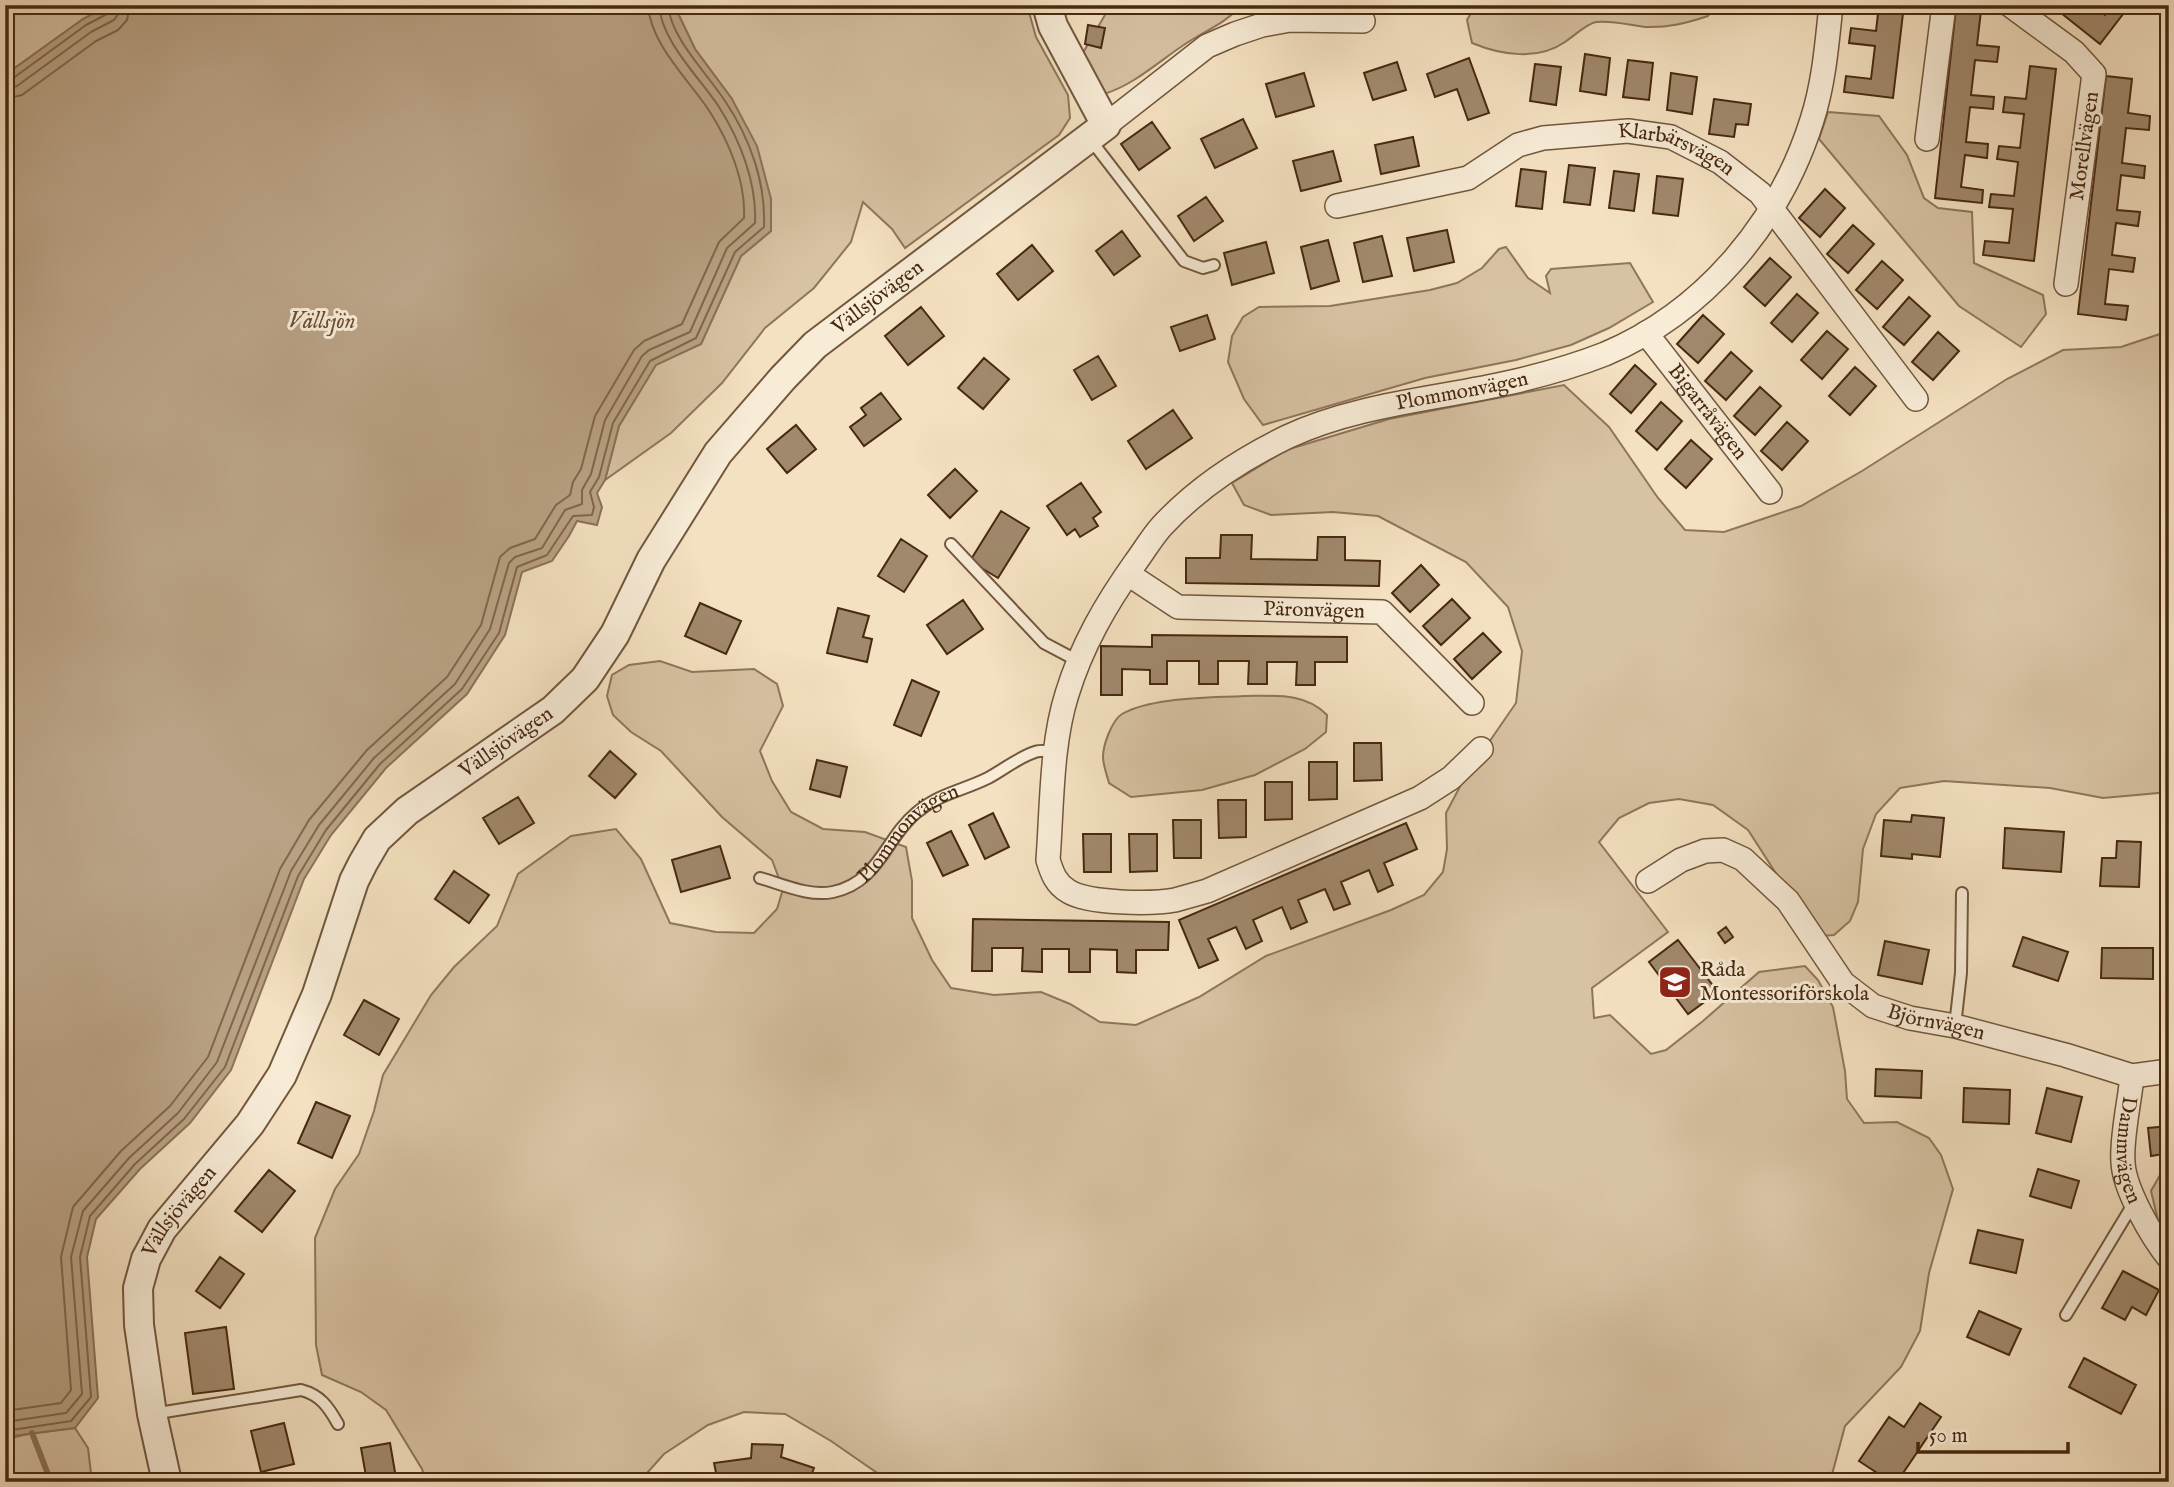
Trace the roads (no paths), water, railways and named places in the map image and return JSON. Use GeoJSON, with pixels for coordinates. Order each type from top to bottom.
{"type":"FeatureCollection","features":[{"type":"Feature","properties":{"kind":"street"},"geometry":{"type":"LineString","coordinates":[[1047,5],[1053,26],[1097,131]]}},
{"type":"Feature","properties":{"kind":"street","name":"Plommonvägen"},"geometry":{"type":"LineString","coordinates":[[1481,749],[1451,778],[1420,799],[1207,891],[1172,900],[1111,902],[1081,898],[1067,891],[1053,876],[1048,860],[1056,751],[1065,698],[1097,620],[1160,528],[1185,503],[1233,468],[1289,436],[1358,412],[1514,381],[1604,354],[1682,309],[1745,247],[1773,209],[1798,162],[1814,117],[1826,52],[1831,5]]}},
{"type":"Feature","properties":{"kind":"street"},"geometry":{"type":"LineString","coordinates":[[1927,139],[1944,5]]}},
{"type":"Feature","properties":{"kind":"street","name":"Morellvägen"},"geometry":{"type":"LineString","coordinates":[[2010,5],[2074,52],[2094,74],[2066,284]]}},
{"type":"Feature","properties":{"kind":"street","name":"Vällsjövägen"},"geometry":{"type":"LineString","coordinates":[[167,1482],[152,1414],[139,1325],[138,1288],[150,1248],[162,1229],[250,1124],[282,1075],[317,994],[354,881],[377,839],[407,811],[553,710],[585,679],[615,634],[651,560],[718,453],[815,345],[1207,46],[1262,25],[1290,20],[1363,22]]}},
{"type":"Feature","properties":{"kind":"street","name":"Klarbärsvägen"},"geometry":{"type":"LineString","coordinates":[[1336,205],[1468,178],[1518,145],[1543,138],[1628,131],[1671,137],[1720,162],[1760,193],[1916,399]]}},
{"type":"Feature","properties":{"kind":"street","name":"Bigarråvägen"},"geometry":{"type":"LineString","coordinates":[[1646,332],[1770,492]]}},
{"type":"Feature","properties":{"kind":"street","name":"Päronvägen"},"geometry":{"type":"LineString","coordinates":[[1128,574],[1178,607],[1382,612],[1472,703]]}},
{"type":"Feature","properties":{"kind":"street","name":"Björnvägen"},"geometry":{"type":"LineString","coordinates":[[1648,881],[1681,860],[1705,851],[1723,850],[1742,859],[1788,901],[1843,983],[1873,1006],[1910,1018],[1955,1026],[2066,1055],[2132,1076],[2169,1071]]}},
{"type":"Feature","properties":{"kind":"street","name":"Dammvägen"},"geometry":{"type":"LineString","coordinates":[[2132,1076],[2123,1162],[2128,1186],[2169,1258]]}},
{"type":"Feature","properties":{"kind":"lane"},"geometry":{"type":"LineString","coordinates":[[1097,131],[1184,261],[1203,268],[1214,265]]}},
{"type":"Feature","properties":{"kind":"lane"},"geometry":{"type":"LineString","coordinates":[[951,544],[1044,643],[1078,661]]}},
{"type":"Feature","properties":{"kind":"lane","name":"Plommonvägen"},"geometry":{"type":"LineString","coordinates":[[760,878],[811,893],[832,892],[856,883],[870,872],[895,836],[915,814],[945,793],[985,779],[1036,752],[1056,751]]}},
{"type":"Feature","properties":{"kind":"lane"},"geometry":{"type":"LineString","coordinates":[[1955,1026],[1961,974],[1962,893]]}},
{"type":"Feature","properties":{"kind":"lane"},"geometry":{"type":"LineString","coordinates":[[2066,1315],[2135,1200]]}},
{"type":"Feature","properties":{"kind":"lane"},"geometry":{"type":"LineString","coordinates":[[152,1414],[301,1390],[315,1394],[328,1406],[338,1424]]}},
{"type":"Feature","properties":{"kind":"water","name":"Vällsjön"},"geometry":{"type":"Polygon","coordinates":[[[110,5],[674,5],[695,49],[732,99],[757,146],[771,199],[771,231],[741,256],[701,344],[656,365],[619,426],[605,480],[597,493],[602,507],[597,525],[577,521],[552,561],[522,572],[505,635],[467,694],[386,768],[331,835],[304,879],[231,1070],[190,1123],[140,1169],[96,1219],[87,1257],[98,1398],[75,1428],[5,1437],[5,75],[83,19],[110,5]]]}},
{"type":"Feature","properties":{"kind":"waterway"},"geometry":{"type":"LineString","coordinates":[[32,1433],[51,1482]]}},
{"type":"Feature","properties":{"kind":"place","name":"Råda Montessoriförskola"},"geometry":{"type":"Point","coordinates":[1675,982]}}]}
